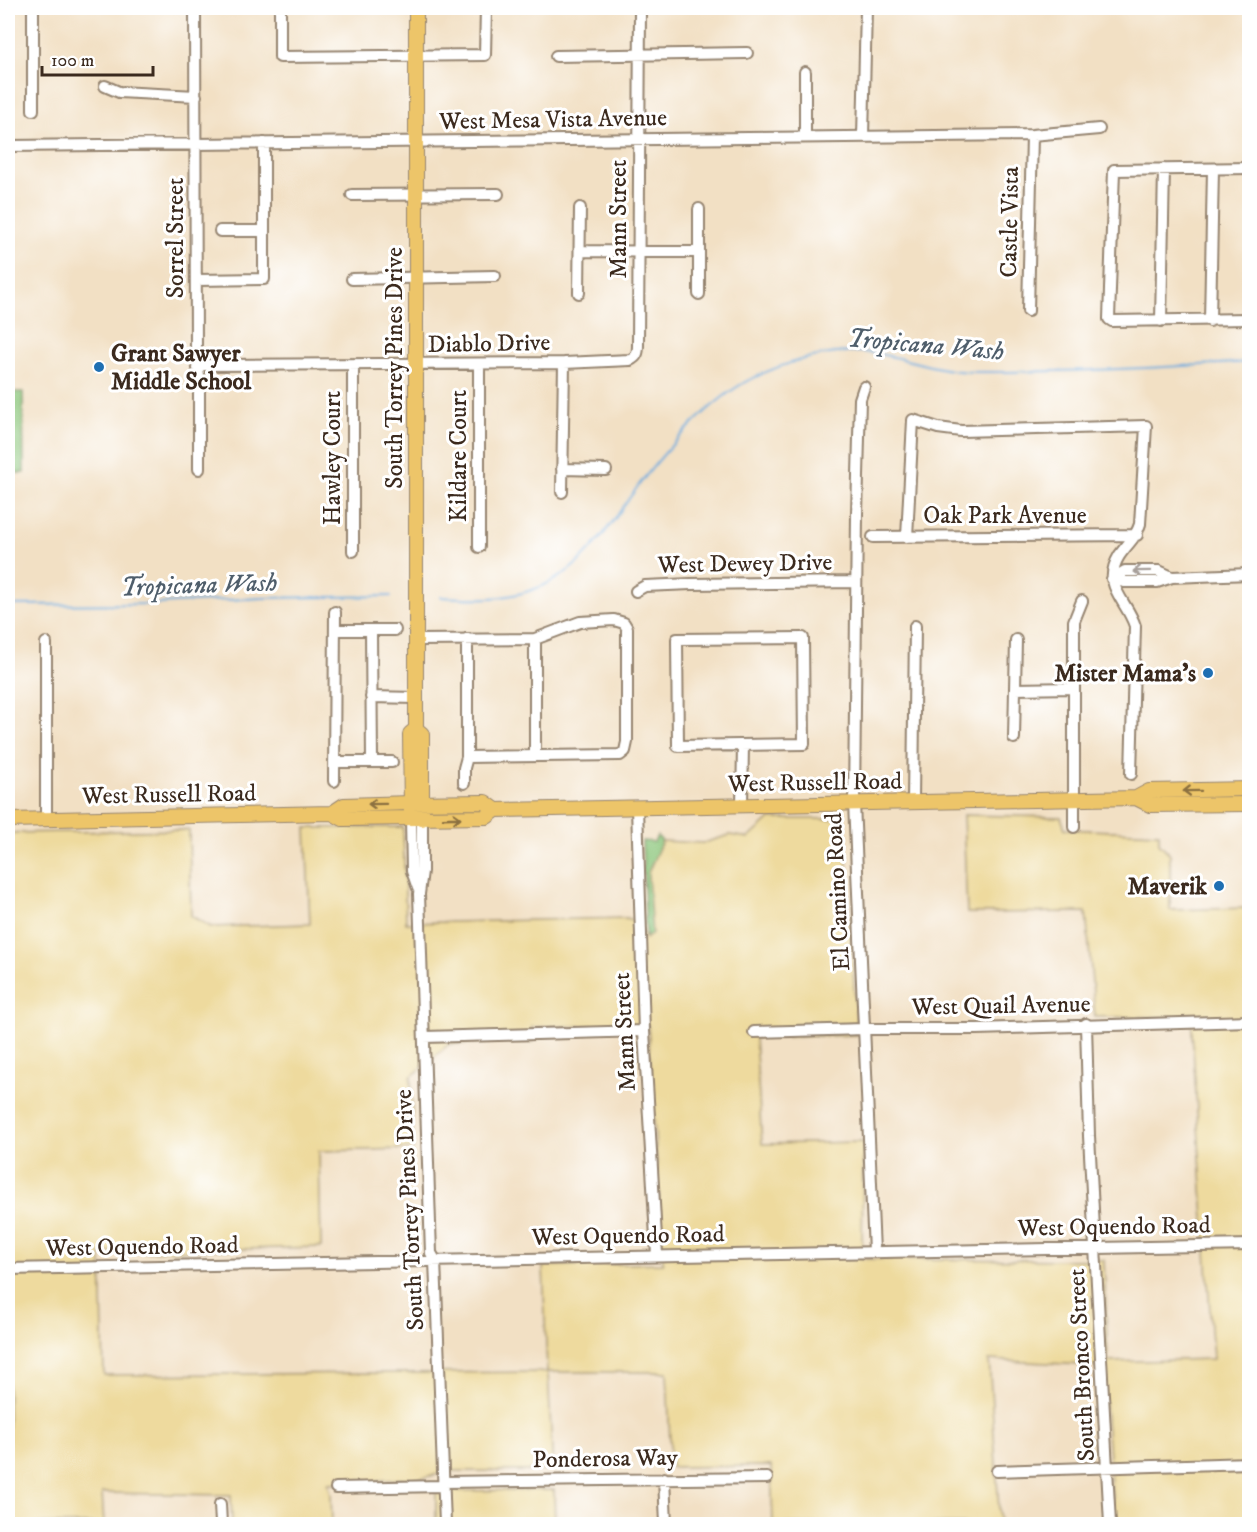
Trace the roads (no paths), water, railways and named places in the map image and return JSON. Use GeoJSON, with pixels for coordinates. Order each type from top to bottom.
{"type":"FeatureCollection","features":[{"type":"Feature","properties":{"kind":"main road","name":"South Torrey Pines Drive"},"geometry":{"type":"LineString","coordinates":[[416,8],[416,729],[422,734],[416,803],[417,819]]}},
{"type":"Feature","properties":{"kind":"main road","name":"West Russell Road"},"geometry":{"type":"LineString","coordinates":[[8,820],[332,813],[344,819],[417,819],[487,817],[496,810],[1136,798],[1149,791],[1250,789]]}},
{"type":"Feature","properties":{"kind":"main road","name":"West Russell Road"},"geometry":{"type":"LineString","coordinates":[[1136,798],[1150,805],[1250,804]]}},
{"type":"Feature","properties":{"kind":"main road","name":"West Russell Road"},"geometry":{"type":"LineString","coordinates":[[332,813],[344,805],[416,803],[485,802],[496,810]]}},
{"type":"Feature","properties":{"kind":"street"},"geometry":{"type":"LineString","coordinates":[[33,8],[33,110]]}},
{"type":"Feature","properties":{"kind":"street","name":"Sorrel Street"},"geometry":{"type":"LineString","coordinates":[[195,8],[196,352],[199,365],[199,469]]}},
{"type":"Feature","properties":{"kind":"street"},"geometry":{"type":"LineString","coordinates":[[280,8],[280,57],[485,55],[486,8]]}},
{"type":"Feature","properties":{"kind":"street","name":"Mann Street"},"geometry":{"type":"LineString","coordinates":[[635,357],[638,352],[640,8]]}},
{"type":"Feature","properties":{"kind":"street"},"geometry":{"type":"LineString","coordinates":[[863,137],[866,8]]}},
{"type":"Feature","properties":{"kind":"street"},"geometry":{"type":"LineString","coordinates":[[556,56],[747,53]]}},
{"type":"Feature","properties":{"kind":"street"},"geometry":{"type":"LineString","coordinates":[[805,137],[806,72]]}},
{"type":"Feature","properties":{"kind":"street"},"geometry":{"type":"LineString","coordinates":[[105,86],[119,92],[196,96]]}},
{"type":"Feature","properties":{"kind":"street","name":"West Mesa Vista Avenue"},"geometry":{"type":"LineString","coordinates":[[8,146],[1032,135],[1099,129]]}},
{"type":"Feature","properties":{"kind":"street","name":"Castle Vista"},"geometry":{"type":"LineString","coordinates":[[1028,311],[1032,135]]}},
{"type":"Feature","properties":{"kind":"street"},"geometry":{"type":"LineString","coordinates":[[196,280],[264,279],[264,143]]}},
{"type":"Feature","properties":{"kind":"street"},"geometry":{"type":"LineString","coordinates":[[1250,168],[1114,170],[1109,319],[1112,321],[1250,319]]}},
{"type":"Feature","properties":{"kind":"street"},"geometry":{"type":"LineString","coordinates":[[1161,321],[1164,169]]}},
{"type":"Feature","properties":{"kind":"street"},"geometry":{"type":"LineString","coordinates":[[1210,321],[1213,169]]}},
{"type":"Feature","properties":{"kind":"street"},"geometry":{"type":"LineString","coordinates":[[352,195],[498,194]]}},
{"type":"Feature","properties":{"kind":"street"},"geometry":{"type":"LineString","coordinates":[[579,292],[580,208]]}},
{"type":"Feature","properties":{"kind":"street"},"geometry":{"type":"LineString","coordinates":[[699,209],[699,294]]}},
{"type":"Feature","properties":{"kind":"street"},"geometry":{"type":"LineString","coordinates":[[220,231],[264,231]]}},
{"type":"Feature","properties":{"kind":"street"},"geometry":{"type":"LineString","coordinates":[[580,251],[698,252]]}},
{"type":"Feature","properties":{"kind":"street"},"geometry":{"type":"LineString","coordinates":[[352,279],[495,276]]}},
{"type":"Feature","properties":{"kind":"street","name":"Diablo Drive"},"geometry":{"type":"LineString","coordinates":[[199,365],[479,365],[630,360],[635,357]]}},
{"type":"Feature","properties":{"kind":"street"},"geometry":{"type":"LineString","coordinates":[[562,492],[564,363]]}},
{"type":"Feature","properties":{"kind":"street","name":"Hawley Court"},"geometry":{"type":"LineString","coordinates":[[353,365],[353,552]]}},
{"type":"Feature","properties":{"kind":"street","name":"Kildare Court"},"geometry":{"type":"LineString","coordinates":[[479,365],[479,547]]}},
{"type":"Feature","properties":{"kind":"street","name":"El Camino Road"},"geometry":{"type":"LineString","coordinates":[[864,387],[860,399],[854,803],[874,1251]]}},
{"type":"Feature","properties":{"kind":"street"},"geometry":{"type":"LineString","coordinates":[[908,537],[913,420],[938,428],[961,431],[1146,426],[1140,524],[1137,535],[1115,563],[1112,579],[1118,596],[1132,616],[1135,626],[1131,774]]}},
{"type":"Feature","properties":{"kind":"street"},"geometry":{"type":"LineString","coordinates":[[562,470],[606,470]]}},
{"type":"Feature","properties":{"kind":"street","name":"Oak Park Avenue"},"geometry":{"type":"LineString","coordinates":[[873,537],[1137,535]]}},
{"type":"Feature","properties":{"kind":"street"},"geometry":{"type":"LineString","coordinates":[[1112,579],[1124,582],[1157,582],[1172,577],[1250,574]]}},
{"type":"Feature","properties":{"kind":"street","name":"West Dewey Drive"},"geometry":{"type":"LineString","coordinates":[[636,591],[645,586],[691,584],[856,582]]}},
{"type":"Feature","properties":{"kind":"street"},"geometry":{"type":"LineString","coordinates":[[1074,827],[1072,799],[1074,621],[1082,602]]}},
{"type":"Feature","properties":{"kind":"street"},"geometry":{"type":"LineString","coordinates":[[334,781],[335,612]]}},
{"type":"Feature","properties":{"kind":"street"},"geometry":{"type":"LineString","coordinates":[[416,640],[535,639],[580,622],[614,620],[624,623],[627,628],[625,751],[620,755],[467,757]]}},
{"type":"Feature","properties":{"kind":"street"},"geometry":{"type":"LineString","coordinates":[[913,802],[915,626]]}},
{"type":"Feature","properties":{"kind":"street"},"geometry":{"type":"LineString","coordinates":[[335,630],[395,630]]}},
{"type":"Feature","properties":{"kind":"street"},"geometry":{"type":"LineString","coordinates":[[370,630],[372,762]]}},
{"type":"Feature","properties":{"kind":"street"},"geometry":{"type":"LineString","coordinates":[[803,638],[804,744],[743,745],[678,746],[677,639],[803,638]]}},
{"type":"Feature","properties":{"kind":"street"},"geometry":{"type":"LineString","coordinates":[[464,783],[467,757],[467,639]]}},
{"type":"Feature","properties":{"kind":"street"},"geometry":{"type":"LineString","coordinates":[[535,639],[536,756]]}},
{"type":"Feature","properties":{"kind":"street"},"geometry":{"type":"LineString","coordinates":[[1014,738],[1016,640]]}},
{"type":"Feature","properties":{"kind":"street"},"geometry":{"type":"LineString","coordinates":[[46,643],[46,819]]}},
{"type":"Feature","properties":{"kind":"street"},"geometry":{"type":"LineString","coordinates":[[1015,688],[1073,688]]}},
{"type":"Feature","properties":{"kind":"street"},"geometry":{"type":"LineString","coordinates":[[371,697],[416,698]]}},
{"type":"Feature","properties":{"kind":"street"},"geometry":{"type":"LineString","coordinates":[[742,806],[743,745]]}},
{"type":"Feature","properties":{"kind":"street"},"geometry":{"type":"LineString","coordinates":[[334,762],[392,762]]}},
{"type":"Feature","properties":{"kind":"street","name":"Mann Street"},"geometry":{"type":"LineString","coordinates":[[637,807],[644,1031],[657,1255]]}},
{"type":"Feature","properties":{"kind":"street","name":"South Torrey Pines Drive"},"geometry":{"type":"LineString","coordinates":[[417,819],[412,871],[419,894],[431,1253],[435,1260],[445,1524]]}},
{"type":"Feature","properties":{"kind":"street","name":"West Quail Avenue"},"geometry":{"type":"LineString","coordinates":[[754,1032],[977,1029],[1086,1024],[1250,1021]]}},
{"type":"Feature","properties":{"kind":"street","name":"South Bronco Street"},"geometry":{"type":"LineString","coordinates":[[1086,1024],[1110,1524]]}},
{"type":"Feature","properties":{"kind":"street"},"geometry":{"type":"LineString","coordinates":[[424,1037],[644,1031]]}},
{"type":"Feature","properties":{"kind":"street","name":"West Oquendo Road"},"geometry":{"type":"LineString","coordinates":[[8,1269],[1250,1245]]}},
{"type":"Feature","properties":{"kind":"street"},"geometry":{"type":"LineString","coordinates":[[997,1471],[1250,1463]]}},
{"type":"Feature","properties":{"kind":"street"},"geometry":{"type":"LineString","coordinates":[[663,1478],[666,1524]]}},
{"type":"Feature","properties":{"kind":"street","name":"Ponderosa Way"},"geometry":{"type":"LineString","coordinates":[[336,1488],[663,1478],[767,1478]]}},
{"type":"Feature","properties":{"kind":"street"},"geometry":{"type":"LineString","coordinates":[[220,1504],[221,1524]]}},
{"type":"Feature","properties":{"kind":"waterway","name":"Tropicana Wash"},"geometry":{"type":"LineString","coordinates":[[441,597],[504,597],[537,588],[557,578],[590,550],[655,465],[705,412],[747,381],[811,357],[863,352],[952,370],[977,372],[1114,369],[1250,362]]}},
{"type":"Feature","properties":{"kind":"waterway","name":"Tropicana Wash"},"geometry":{"type":"LineString","coordinates":[[8,605],[158,604],[262,598],[391,596]]}},
{"type":"Feature","properties":{"kind":"place","name":"Grant Sawyer Middle School"},"geometry":{"type":"Point","coordinates":[99,367]}},
{"type":"Feature","properties":{"kind":"place","name":"Mister Mama's"},"geometry":{"type":"Point","coordinates":[1208,673]}},
{"type":"Feature","properties":{"kind":"place","name":"Maverik"},"geometry":{"type":"Point","coordinates":[1219,886]}}]}
